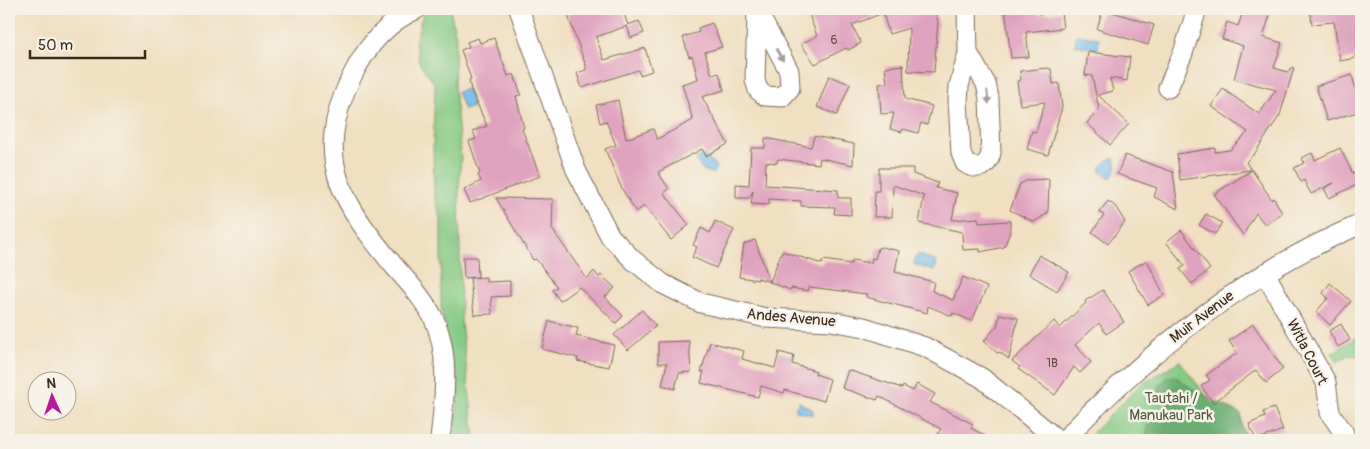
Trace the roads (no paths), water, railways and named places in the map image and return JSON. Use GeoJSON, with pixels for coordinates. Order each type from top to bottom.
{"type":"FeatureCollection","features":[{"type":"Feature","properties":{"kind":"street"},"geometry":{"type":"LineString","coordinates":[[417,9],[395,21],[380,34],[368,50],[353,75],[338,111],[332,146],[334,163],[344,196],[378,246],[416,292],[433,317],[443,350],[444,372],[440,440]]}},
{"type":"Feature","properties":{"kind":"street","name":"Andes Avenue"},"geometry":{"type":"LineString","coordinates":[[519,9],[576,170],[610,236],[633,260],[663,284],[700,303],[766,318],[831,321],[864,327],[925,347],[982,378],[1058,440]]}},
{"type":"Feature","properties":{"kind":"street"},"geometry":{"type":"LineString","coordinates":[[966,9],[968,53],[959,86],[958,101],[961,153],[965,163],[978,167],[984,166],[989,160],[991,153],[989,98],[986,84],[968,53]]}},
{"type":"Feature","properties":{"kind":"street"},"geometry":{"type":"LineString","coordinates":[[1168,88],[1183,53],[1196,9]]}},
{"type":"Feature","properties":{"kind":"street","name":"Muir Avenue"},"geometry":{"type":"LineString","coordinates":[[1064,440],[1105,397],[1142,364],[1236,290],[1300,252],[1361,224]]}},
{"type":"Feature","properties":{"kind":"street","name":"Witla Court"},"geometry":{"type":"LineString","coordinates":[[1265,273],[1326,382],[1330,413],[1344,433]]}},
{"type":"Feature","properties":{"kind":"water"},"geometry":{"type":"Polygon","coordinates":[[[1076,35],[1099,38],[1098,49],[1075,45],[1076,35]]]}},
{"type":"Feature","properties":{"kind":"water"},"geometry":{"type":"Polygon","coordinates":[[[467,89],[473,107],[464,110],[457,92],[467,89]]]}},
{"type":"Feature","properties":{"kind":"water"},"geometry":{"type":"Polygon","coordinates":[[[703,155],[716,166],[713,174],[701,169],[696,159],[703,155]]]}},
{"type":"Feature","properties":{"kind":"water"},"geometry":{"type":"Polygon","coordinates":[[[1114,158],[1117,166],[1112,177],[1108,178],[1101,172],[1101,167],[1108,160],[1114,158]]]}},
{"type":"Feature","properties":{"kind":"water"},"geometry":{"type":"Polygon","coordinates":[[[918,254],[937,262],[935,271],[915,265],[914,262],[918,254]]]}},
{"type":"Feature","properties":{"kind":"water"},"geometry":{"type":"Polygon","coordinates":[[[799,402],[813,410],[813,415],[796,411],[799,402]]]}},
{"type":"Feature","properties":{"kind":"park label","name":"Tautahi / Manukau Park"},"geometry":{"type":"Point","coordinates":[1171,406]}}]}
